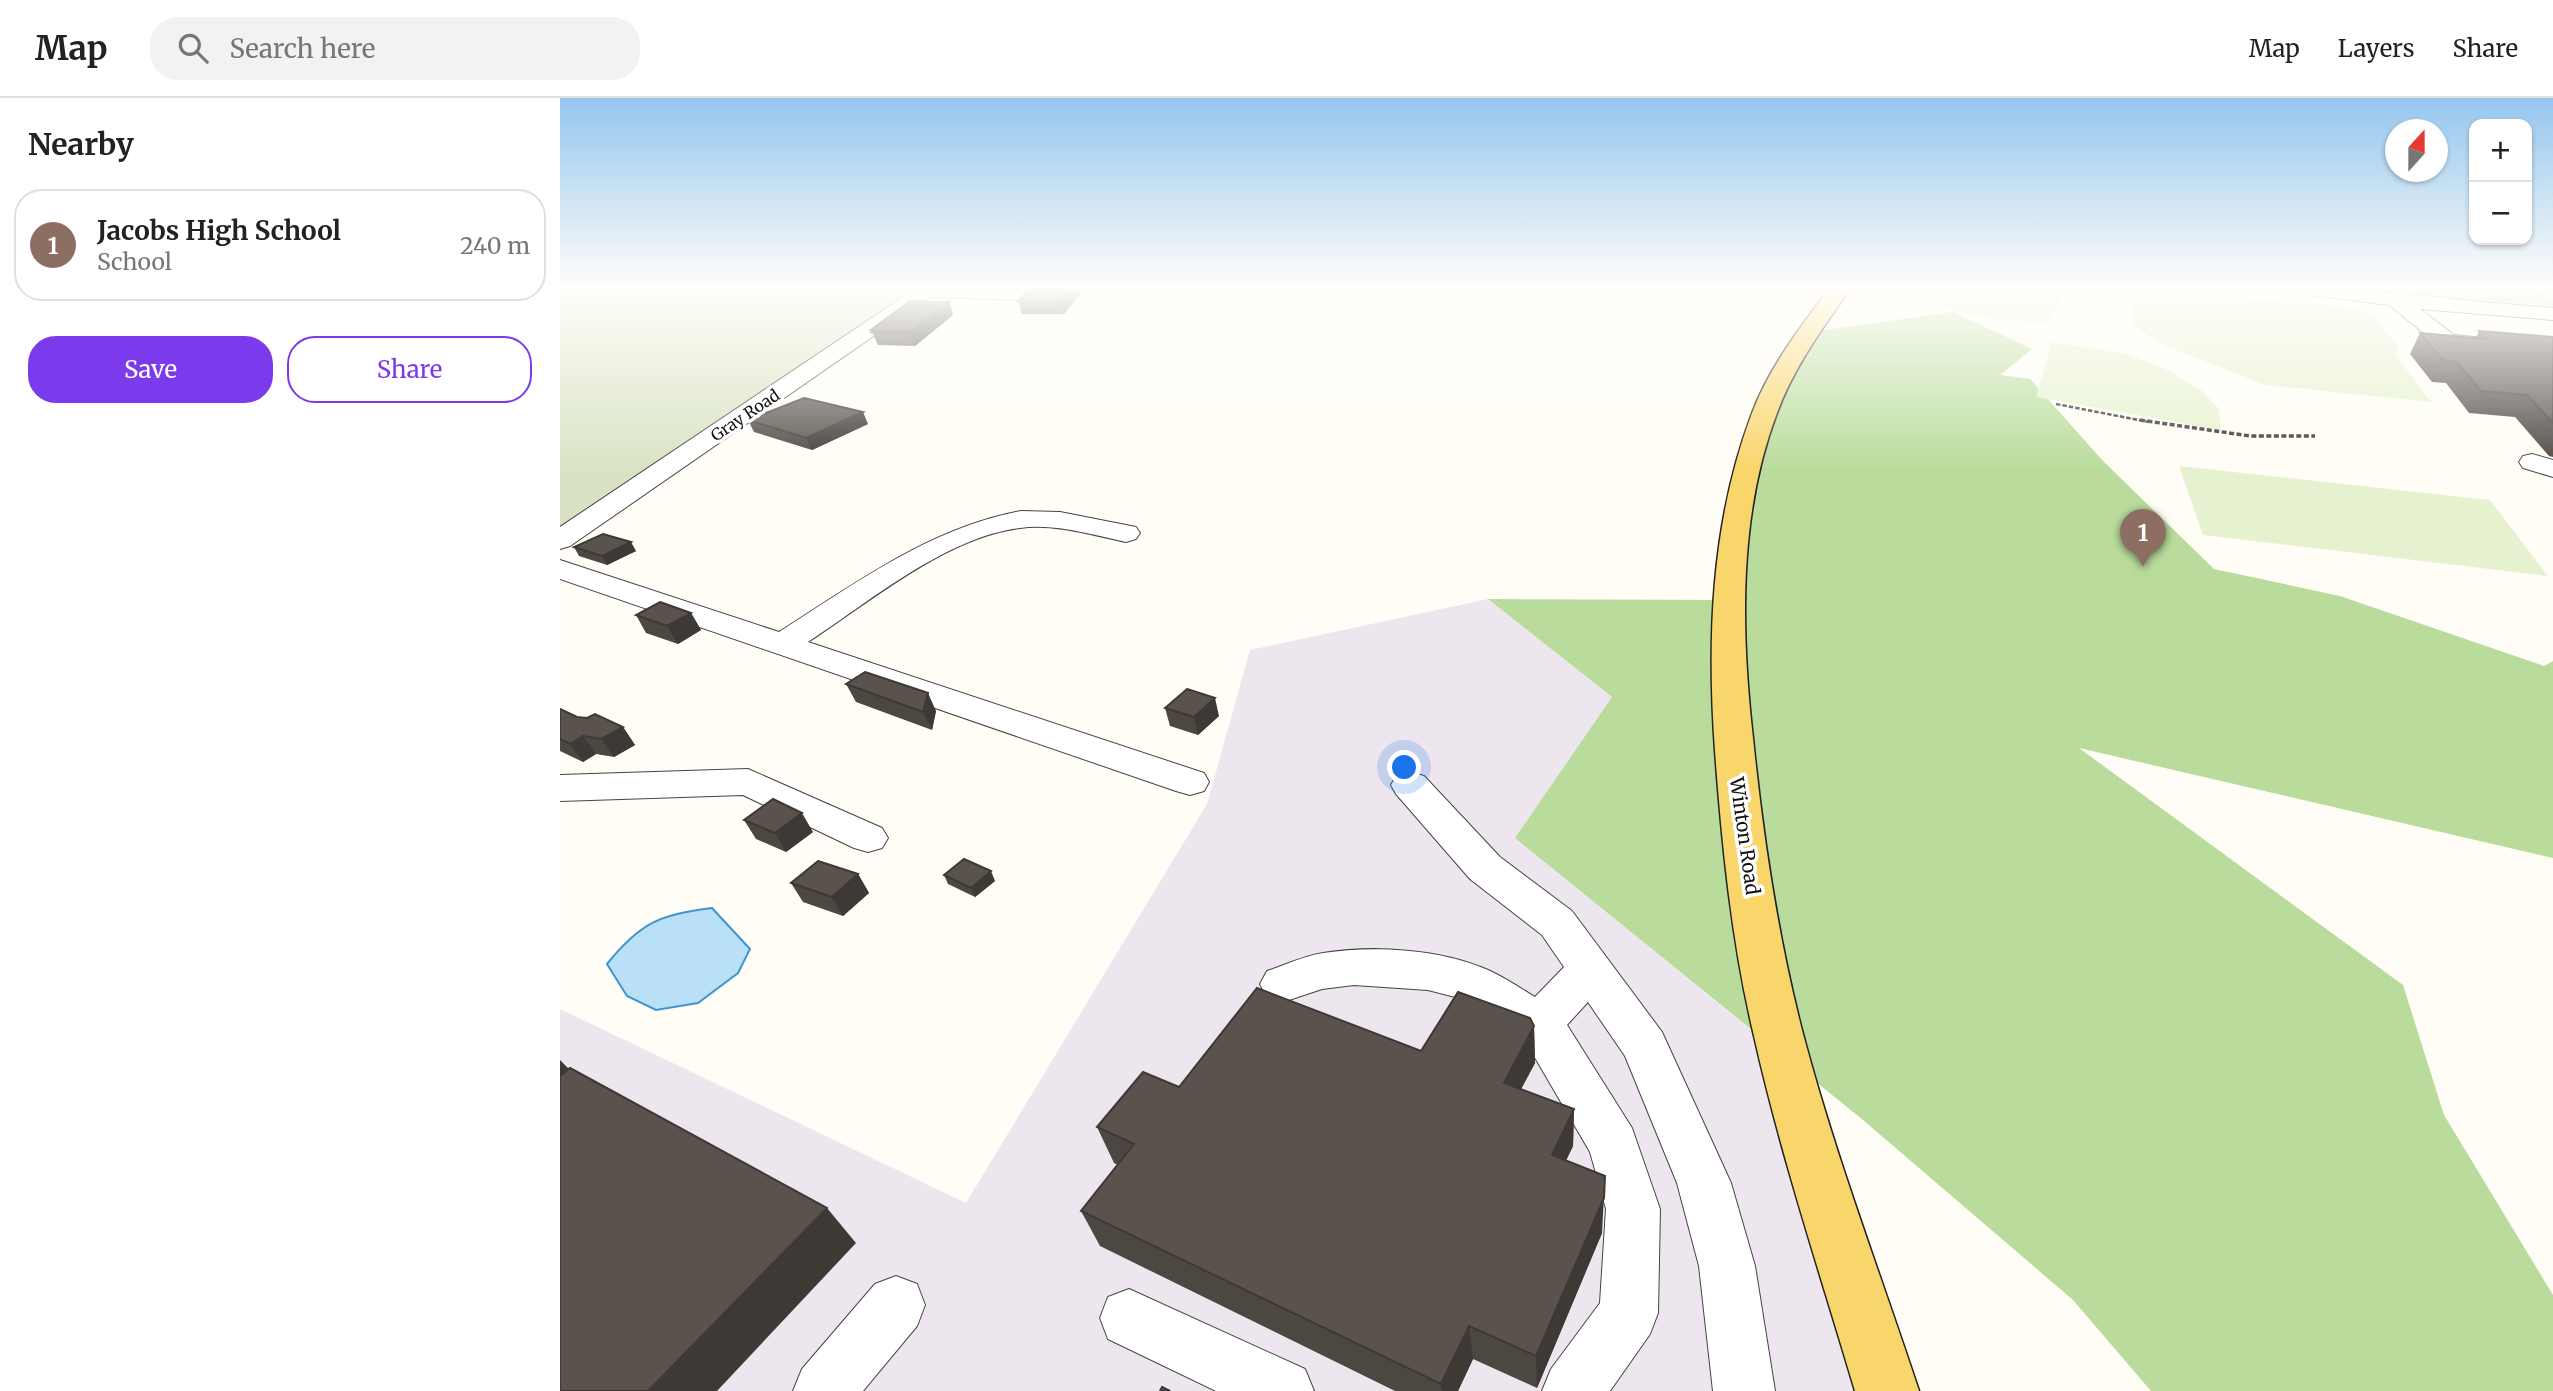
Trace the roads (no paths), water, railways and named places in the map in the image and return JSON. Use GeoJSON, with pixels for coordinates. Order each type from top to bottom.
{"type":"FeatureCollection","features":[{"type":"Feature","properties":{"kind":"main road","name":"Winton Road"},"geometry":{"type":"LineString","coordinates":[[1794,349],[1785,364],[1755,436],[1735,534],[1729,600],[1729,680],[1736,778],[1755,915],[1784,1057],[1886,1391]]}},
{"type":"Feature","properties":{"kind":"street","name":"Gray Road"},"geometry":{"type":"LineString","coordinates":[[560,540],[840,349]]}},
{"type":"Feature","properties":{"kind":"street"},"geometry":{"type":"LineString","coordinates":[[2528,349],[2553,352]]}},
{"type":"Feature","properties":{"kind":"street"},"geometry":{"type":"LineString","coordinates":[[782,644],[935,549],[985,526],[1021,519],[1126,533]]}},
{"type":"Feature","properties":{"kind":"street"},"geometry":{"type":"LineString","coordinates":[[560,569],[1190,782]]}},
{"type":"Feature","properties":{"kind":"street"},"geometry":{"type":"LineString","coordinates":[[560,788],[748,782],[868,838]]}},
{"type":"Feature","properties":{"kind":"street"},"geometry":{"type":"LineString","coordinates":[[1410,785],[1485,869],[1557,923],[1645,1046],[1704,1183],[1727,1266],[1744,1391]]}},
{"type":"Feature","properties":{"kind":"street"},"geometry":{"type":"LineString","coordinates":[[1283,984],[1320,971],[1354,967],[1428,972],[1472,983],[1540,1023],[1614,1144],[1633,1209],[1629,1313],[1573,1391]]}},
{"type":"Feature","properties":{"kind":"street"},"geometry":{"type":"LineString","coordinates":[[1540,1023],[1590,970]]}},
{"type":"Feature","properties":{"kind":"street"},"geometry":{"type":"LineString","coordinates":[[824,1391],[896,1305]]}},
{"type":"Feature","properties":{"kind":"street"},"geometry":{"type":"LineString","coordinates":[[1129,1318],[1283,1391]]}},
{"type":"Feature","properties":{"kind":"water"},"geometry":{"type":"Polygon","coordinates":[[[712,908],[750,949],[738,973],[698,1003],[656,1010],[627,996],[607,964],[619,950],[652,923],[678,914],[712,908]]]}},
{"type":"Feature","properties":{"kind":"place","name":"Jacobs High School"},"geometry":{"type":"Point","coordinates":[2143,567]}}]}
